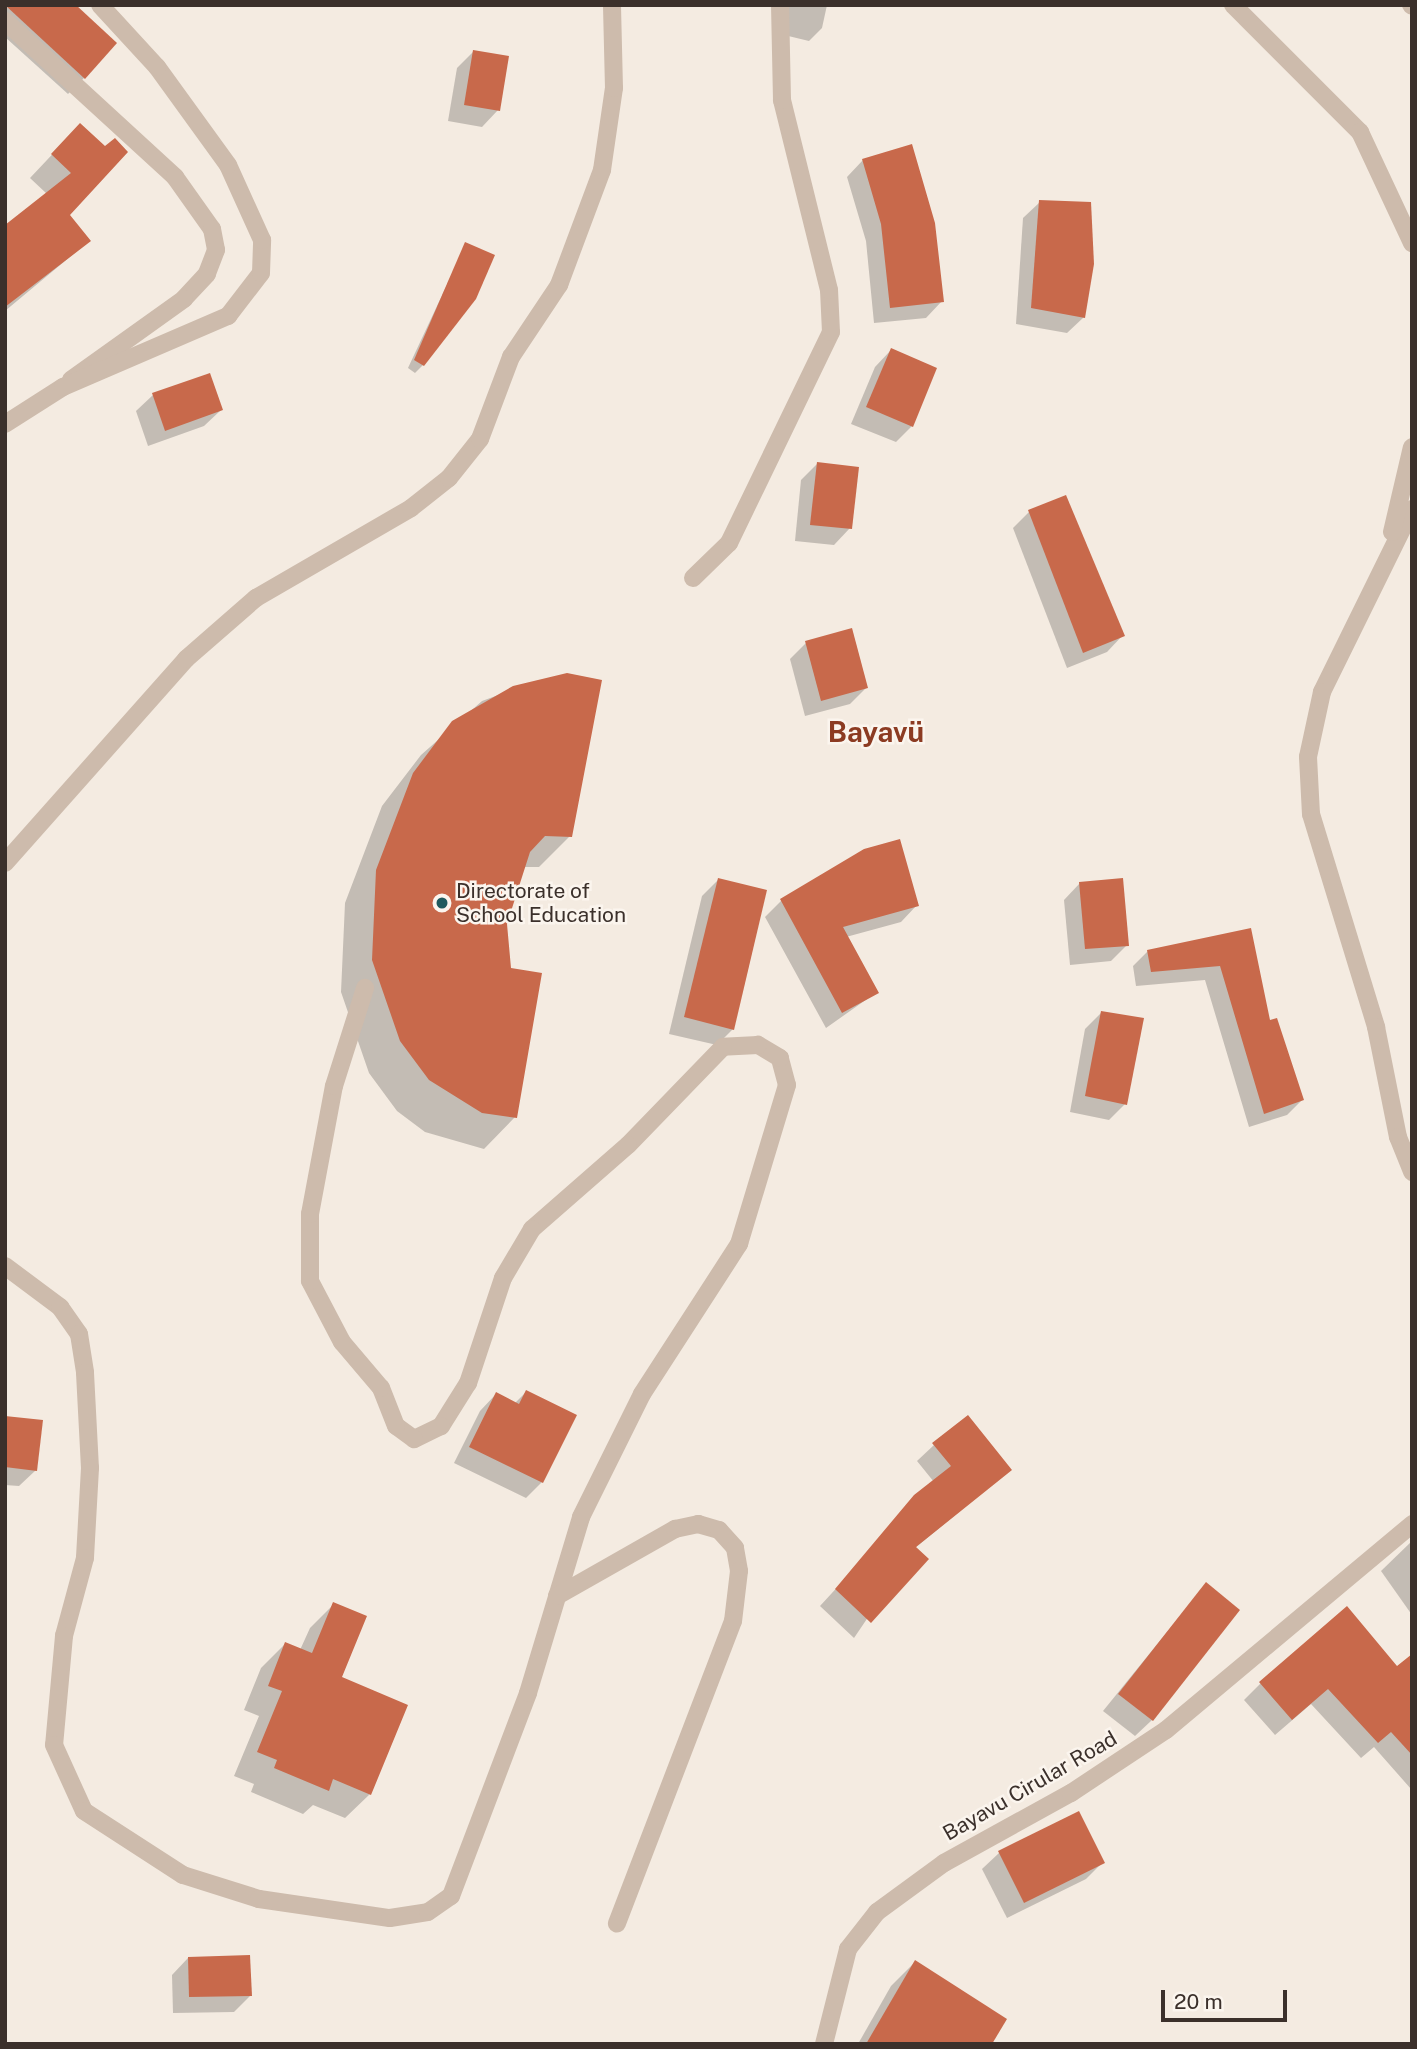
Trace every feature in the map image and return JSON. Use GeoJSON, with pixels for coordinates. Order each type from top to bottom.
{"type":"FeatureCollection","features":[{"type":"Feature","properties":{"kind":"street"},"geometry":{"type":"LineString","coordinates":[[63,387],[229,316],[261,273],[265,257],[229,165],[158,67],[100,5]]}},
{"type":"Feature","properties":{"kind":"street"},"geometry":{"type":"LineString","coordinates":[[5,863],[186,659],[256,598],[411,508],[449,478],[480,439],[511,357],[559,285],[602,170],[614,88],[612,5]]}},
{"type":"Feature","properties":{"kind":"street"},"geometry":{"type":"LineString","coordinates":[[693,578],[729,543],[831,332],[830,290],[782,100],[780,5]]}},
{"type":"Feature","properties":{"kind":"street"},"geometry":{"type":"LineString","coordinates":[[1233,5],[1360,132],[1412,243]]}},
{"type":"Feature","properties":{"kind":"street"},"geometry":{"type":"LineString","coordinates":[[5,22],[175,177],[212,229],[216,250],[207,274],[184,299],[63,387],[5,424]]}},
{"type":"Feature","properties":{"kind":"street"},"geometry":{"type":"LineString","coordinates":[[1388,549],[1412,447]]}},
{"type":"Feature","properties":{"kind":"street"},"geometry":{"type":"LineString","coordinates":[[1412,509],[1388,549],[1322,692],[1308,757],[1311,814],[1376,1027],[1398,1137],[1412,1172]]}},
{"type":"Feature","properties":{"kind":"street"},"geometry":{"type":"LineString","coordinates":[[5,1266],[60,1307],[79,1334],[90,1468],[85,1558],[64,1636],[54,1745],[84,1811],[122,1839],[183,1875],[259,1899],[390,1918],[428,1912],[451,1896],[461,1874],[557,1597],[581,1517],[636,1406],[738,1244],[787,1085],[780,1058],[758,1045],[723,1046],[628,1145],[532,1229],[503,1278],[468,1382],[441,1426],[414,1439],[396,1426],[381,1388],[342,1342],[310,1281],[312,1201],[334,1086],[365,988]]}},
{"type":"Feature","properties":{"kind":"street"},"geometry":{"type":"LineString","coordinates":[[557,1597],[676,1529],[698,1524],[719,1530],[735,1548],[739,1571],[733,1621],[617,1923]]}},
{"type":"Feature","properties":{"kind":"street","name":"Bayavu Cirular Road"},"geometry":{"type":"LineString","coordinates":[[824,2044],[848,1949],[877,1912],[944,1863],[1072,1794],[1166,1730],[1412,1524]]}},
{"type":"Feature","properties":{"kind":"building"},"geometry":{"type":"Polygon","coordinates":[[[5,5],[76,5],[117,43],[85,79],[5,5]]]}},
{"type":"Feature","properties":{"kind":"building"},"geometry":{"type":"Polygon","coordinates":[[[473,50],[509,56],[500,111],[464,105],[473,50]]]}},
{"type":"Feature","properties":{"kind":"building"},"geometry":{"type":"Polygon","coordinates":[[[80,123],[105,146],[115,138],[128,152],[70,215],[91,241],[5,307],[5,225],[71,173],[51,154],[80,123]]]}},
{"type":"Feature","properties":{"kind":"building"},"geometry":{"type":"Polygon","coordinates":[[[912,144],[935,223],[944,302],[890,308],[881,224],[862,159],[912,144]]]}},
{"type":"Feature","properties":{"kind":"building"},"geometry":{"type":"Polygon","coordinates":[[[1039,200],[1091,202],[1094,264],[1085,318],[1031,308],[1039,200]]]}},
{"type":"Feature","properties":{"kind":"building"},"geometry":{"type":"Polygon","coordinates":[[[465,242],[495,255],[476,299],[424,366],[414,360],[465,242]]]}},
{"type":"Feature","properties":{"kind":"building"},"geometry":{"type":"Polygon","coordinates":[[[891,348],[937,368],[913,427],[866,407],[891,348]]]}},
{"type":"Feature","properties":{"kind":"building"},"geometry":{"type":"Polygon","coordinates":[[[210,373],[223,410],[165,431],[152,393],[210,373]]]}},
{"type":"Feature","properties":{"kind":"building"},"geometry":{"type":"Polygon","coordinates":[[[817,462],[859,467],[852,529],[810,525],[817,462]]]}},
{"type":"Feature","properties":{"kind":"building"},"geometry":{"type":"Polygon","coordinates":[[[1066,495],[1125,636],[1083,653],[1028,510],[1066,495]]]}},
{"type":"Feature","properties":{"kind":"building"},"geometry":{"type":"Polygon","coordinates":[[[852,628],[868,688],[821,701],[805,641],[852,628]]]}},
{"type":"Feature","properties":{"kind":"building","name":"Directorate of School Education"},"geometry":{"type":"Polygon","coordinates":[[[567,673],[602,680],[572,837],[545,836],[530,852],[507,924],[511,968],[542,973],[517,1118],[482,1113],[429,1080],[400,1041],[372,960],[376,870],[413,773],[452,721],[513,686],[567,673]]]}},
{"type":"Feature","properties":{"kind":"building"},"geometry":{"type":"Polygon","coordinates":[[[900,839],[919,906],[843,927],[879,993],[842,1013],[780,899],[864,849],[900,839]]]}},
{"type":"Feature","properties":{"kind":"building"},"geometry":{"type":"Polygon","coordinates":[[[718,878],[767,890],[734,1030],[684,1017],[718,878]]]}},
{"type":"Feature","properties":{"kind":"building"},"geometry":{"type":"Polygon","coordinates":[[[1123,878],[1129,946],[1085,949],[1079,882],[1123,878]]]}},
{"type":"Feature","properties":{"kind":"building"},"geometry":{"type":"Polygon","coordinates":[[[1251,928],[1270,1020],[1277,1018],[1304,1100],[1264,1114],[1220,966],[1151,972],[1147,950],[1251,928]]]}},
{"type":"Feature","properties":{"kind":"building"},"geometry":{"type":"Polygon","coordinates":[[[1101,1011],[1144,1018],[1127,1105],[1085,1096],[1101,1011]]]}},
{"type":"Feature","properties":{"kind":"building"},"geometry":{"type":"Polygon","coordinates":[[[526,1390],[577,1415],[543,1483],[469,1447],[496,1392],[519,1404],[526,1390]]]}},
{"type":"Feature","properties":{"kind":"building"},"geometry":{"type":"Polygon","coordinates":[[[968,1415],[1012,1470],[916,1547],[929,1559],[871,1623],[835,1589],[914,1495],[951,1466],[932,1443],[968,1415]]]}},
{"type":"Feature","properties":{"kind":"building"},"geometry":{"type":"Polygon","coordinates":[[[5,1416],[43,1420],[37,1471],[5,1467],[5,1416]]]}},
{"type":"Feature","properties":{"kind":"building"},"geometry":{"type":"Polygon","coordinates":[[[1206,1582],[1240,1610],[1153,1721],[1118,1694],[1206,1582]]]}},
{"type":"Feature","properties":{"kind":"building"},"geometry":{"type":"Polygon","coordinates":[[[333,1602],[367,1616],[342,1677],[408,1705],[371,1795],[333,1779],[329,1791],[274,1768],[277,1760],[257,1752],[282,1691],[268,1686],[285,1642],[312,1653],[333,1602]]]}},
{"type":"Feature","properties":{"kind":"building"},"geometry":{"type":"Polygon","coordinates":[[[1347,1606],[1397,1666],[1412,1654],[1412,1755],[1391,1732],[1378,1743],[1328,1689],[1292,1720],[1259,1682],[1347,1606]]]}},
{"type":"Feature","properties":{"kind":"building"},"geometry":{"type":"Polygon","coordinates":[[[1079,1811],[1105,1863],[1024,1903],[998,1851],[1079,1811]]]}},
{"type":"Feature","properties":{"kind":"building"},"geometry":{"type":"Polygon","coordinates":[[[250,1955],[252,1996],[189,1997],[188,1957],[250,1955]]]}},
{"type":"Feature","properties":{"kind":"building"},"geometry":{"type":"Polygon","coordinates":[[[915,1960],[1007,2019],[992,2044],[866,2044],[915,1960]]]}},
{"type":"Feature","properties":{"kind":"place","name":"Directorate of School Education"},"geometry":{"type":"Point","coordinates":[442,903]}},
{"type":"Feature","properties":{"kind":"district","name":"Bayavü"},"geometry":{"type":"Point","coordinates":[876,732]}}]}
